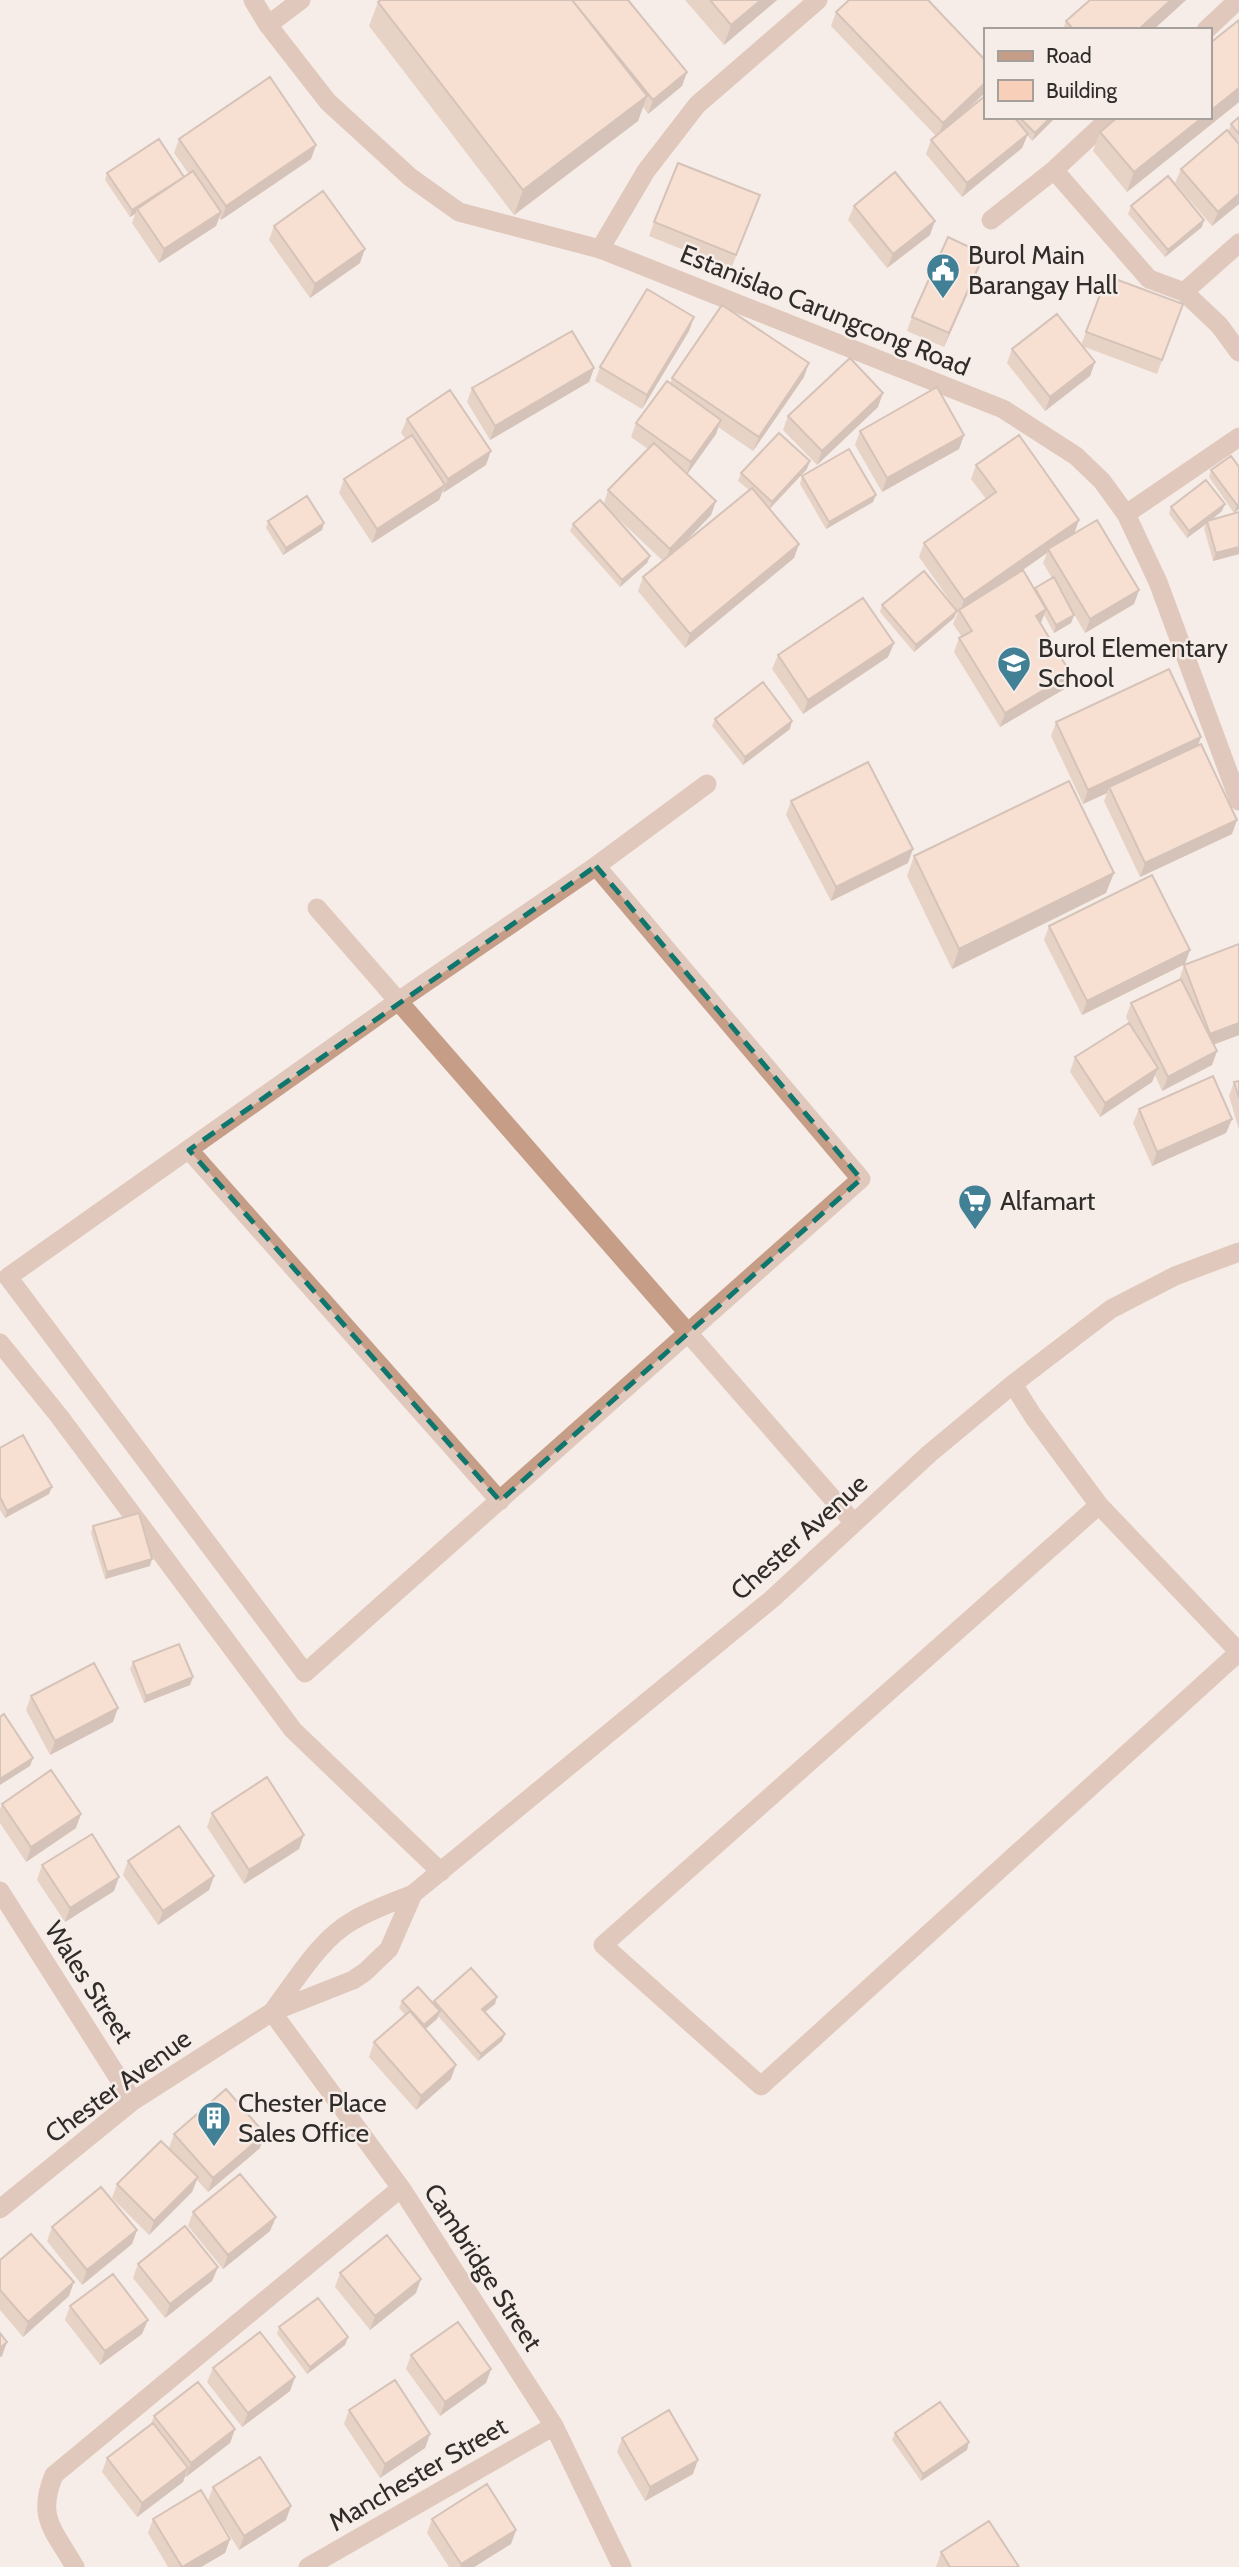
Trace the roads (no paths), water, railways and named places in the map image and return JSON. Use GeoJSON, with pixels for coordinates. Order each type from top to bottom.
{"type":"FeatureCollection","features":[{"type":"Feature","properties":{"kind":"street","name":"Estanislao Carungcong Road"},"geometry":{"type":"LineString","coordinates":[[253,0],[268,25],[328,102],[410,177],[459,212],[600,249],[1003,409],[1046,434],[1076,456],[1102,481],[1126,514],[1158,582],[1239,801]]}},
{"type":"Feature","properties":{"kind":"street"},"geometry":{"type":"LineString","coordinates":[[268,25],[301,0]]}},
{"type":"Feature","properties":{"kind":"street"},"geometry":{"type":"LineString","coordinates":[[600,249],[646,172],[697,105],[818,0]]}},
{"type":"Feature","properties":{"kind":"street"},"geometry":{"type":"LineString","coordinates":[[1208,28],[1238,0]]}},
{"type":"Feature","properties":{"kind":"street"},"geometry":{"type":"LineString","coordinates":[[991,220],[1054,170],[1109,119]]}},
{"type":"Feature","properties":{"kind":"street"},"geometry":{"type":"LineString","coordinates":[[1054,170],[1149,279],[1184,292],[1219,325],[1239,352]]}},
{"type":"Feature","properties":{"kind":"street"},"geometry":{"type":"LineString","coordinates":[[1184,292],[1239,243]]}},
{"type":"Feature","properties":{"kind":"street"},"geometry":{"type":"LineString","coordinates":[[1126,514],[1239,438]]}},
{"type":"Feature","properties":{"kind":"street"},"geometry":{"type":"LineString","coordinates":[[596,866],[862,1179],[305,1673],[8,1277],[397,1002],[596,866],[707,784]]}},
{"type":"Feature","properties":{"kind":"street"},"geometry":{"type":"LineString","coordinates":[[317,908],[854,1523]]}},
{"type":"Feature","properties":{"kind":"street"},"geometry":{"type":"LineString","coordinates":[[189,1150],[500,1501]]}},
{"type":"Feature","properties":{"kind":"street","name":"Chester Avenue"},"geometry":{"type":"LineString","coordinates":[[272,2012],[323,1945],[334,1935],[353,1920],[414,1894],[772,1598],[929,1454],[1013,1384],[1111,1309],[1175,1276],[1239,1252]]}},
{"type":"Feature","properties":{"kind":"street"},"geometry":{"type":"LineString","coordinates":[[0,1343],[59,1416],[293,1730],[441,1872]]}},
{"type":"Feature","properties":{"kind":"street"},"geometry":{"type":"LineString","coordinates":[[1013,1384],[1033,1416],[1099,1505],[1239,1652],[761,2086],[603,1945],[1099,1505]]}},
{"type":"Feature","properties":{"kind":"street","name":"Wales Street"},"geometry":{"type":"LineString","coordinates":[[0,1891],[133,2101]]}},
{"type":"Feature","properties":{"kind":"street","name":"Chester Avenue"},"geometry":{"type":"LineString","coordinates":[[0,2209],[133,2101],[272,2012],[353,1980],[365,1972],[389,1949],[414,1894]]}},
{"type":"Feature","properties":{"kind":"street","name":"Cambridge Street"},"geometry":{"type":"LineString","coordinates":[[272,2012],[401,2188],[554,2427],[622,2567]]}},
{"type":"Feature","properties":{"kind":"street"},"geometry":{"type":"LineString","coordinates":[[75,2567],[47,2518],[47,2493],[54,2475],[401,2188]]}},
{"type":"Feature","properties":{"kind":"street","name":"Manchester Street"},"geometry":{"type":"LineString","coordinates":[[308,2567],[554,2427]]}},
{"type":"Feature","properties":{"kind":"place","name":"Burol Main Barangay Hall"},"geometry":{"type":"Point","coordinates":[943,300]}},
{"type":"Feature","properties":{"kind":"place","name":"Burol Elementary School"},"geometry":{"type":"Point","coordinates":[1014,693]}},
{"type":"Feature","properties":{"kind":"place","name":"Alfamart"},"geometry":{"type":"Point","coordinates":[975,1231]}},
{"type":"Feature","properties":{"kind":"place","name":"Chester Place Sales Office"},"geometry":{"type":"Point","coordinates":[214,2148]}}]}
